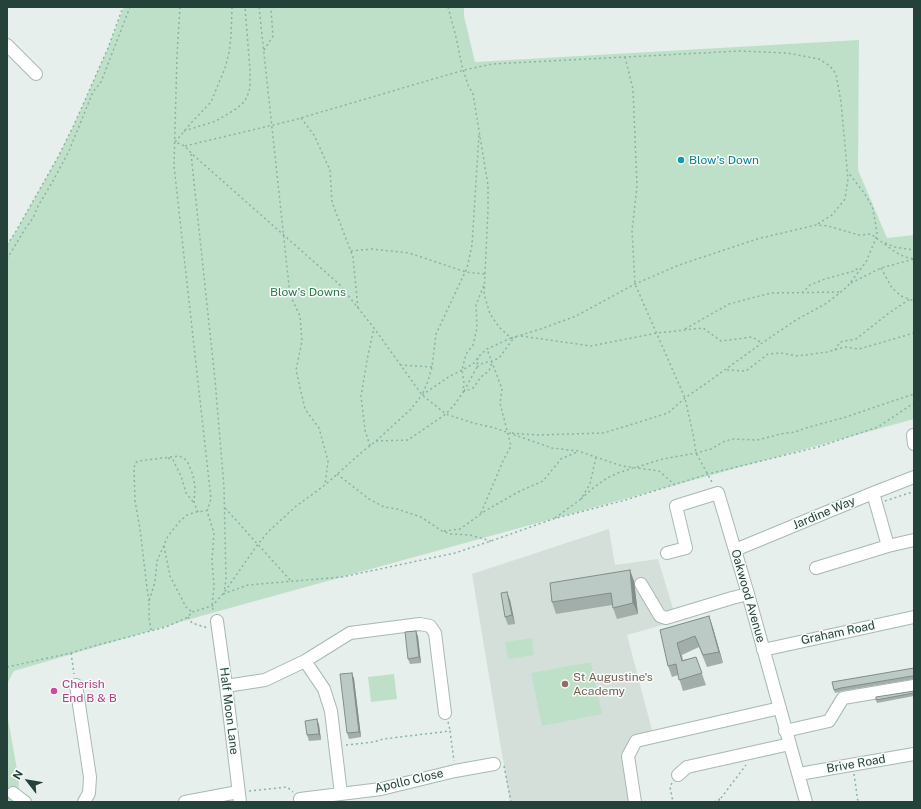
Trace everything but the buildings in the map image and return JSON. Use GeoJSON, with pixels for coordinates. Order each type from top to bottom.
{"type":"FeatureCollection","features":[{"type":"Feature","properties":{"kind":"street"},"geometry":{"type":"LineString","coordinates":[[7,45],[36,74]]}},
{"type":"Feature","properties":{"kind":"street","name":"Jardine Way"},"geometry":{"type":"LineString","coordinates":[[735,550],[874,499],[914,477]]}},
{"type":"Feature","properties":{"kind":"street","name":"Oakwood Avenue"},"geometry":{"type":"LineString","coordinates":[[667,553],[686,548],[676,506],[718,492],[806,802]]}},
{"type":"Feature","properties":{"kind":"street"},"geometry":{"type":"LineString","coordinates":[[874,499],[888,546]]}},
{"type":"Feature","properties":{"kind":"street"},"geometry":{"type":"LineString","coordinates":[[816,568],[888,546],[914,540]]}},
{"type":"Feature","properties":{"kind":"street"},"geometry":{"type":"LineString","coordinates":[[641,584],[660,616],[666,618],[748,594]]}},
{"type":"Feature","properties":{"kind":"street","name":"Graham Road"},"geometry":{"type":"LineString","coordinates":[[763,650],[914,617]]}},
{"type":"Feature","properties":{"kind":"street","name":"Half Moon Lane"},"geometry":{"type":"LineString","coordinates":[[217,624],[239,796]]}},
{"type":"Feature","properties":{"kind":"street"},"geometry":{"type":"LineString","coordinates":[[226,686],[265,680],[305,661],[350,633],[420,624],[430,626],[436,633],[445,713]]}},
{"type":"Feature","properties":{"kind":"street"},"geometry":{"type":"LineString","coordinates":[[305,661],[324,690],[331,711],[340,794]]}},
{"type":"Feature","properties":{"kind":"street"},"geometry":{"type":"LineString","coordinates":[[75,680],[90,777],[89,793],[84,802]]}},
{"type":"Feature","properties":{"kind":"street"},"geometry":{"type":"LineString","coordinates":[[786,731],[829,721],[843,698],[914,686]]}},
{"type":"Feature","properties":{"kind":"street"},"geometry":{"type":"LineString","coordinates":[[635,802],[628,756],[636,741],[780,708]]}},
{"type":"Feature","properties":{"kind":"street"},"geometry":{"type":"LineString","coordinates":[[678,775],[687,767],[790,744]]}},
{"type":"Feature","properties":{"kind":"street","name":"Brive Road"},"geometry":{"type":"LineString","coordinates":[[799,774],[914,754]]}},
{"type":"Feature","properties":{"kind":"street","name":"Apollo Close"},"geometry":{"type":"LineString","coordinates":[[300,799],[381,790],[455,771],[494,764]]}},
{"type":"Feature","properties":{"kind":"street"},"geometry":{"type":"LineString","coordinates":[[13,793],[25,802]]}},
{"type":"Feature","properties":{"kind":"street"},"geometry":{"type":"LineString","coordinates":[[185,802],[239,796]]}},
{"type":"Feature","properties":{"kind":"path"},"geometry":{"type":"LineString","coordinates":[[7,245],[58,157],[74,125],[108,48],[123,7]]}},
{"type":"Feature","properties":{"kind":"path"},"geometry":{"type":"LineString","coordinates":[[7,259],[33,218],[38,206],[69,151],[93,92],[101,82],[130,7]]}},
{"type":"Feature","properties":{"kind":"path"},"geometry":{"type":"LineString","coordinates":[[180,7],[174,166],[211,499],[207,511],[214,533],[212,560],[214,586],[212,606]]}},
{"type":"Feature","properties":{"kind":"path"},"geometry":{"type":"LineString","coordinates":[[175,142],[211,102],[225,68],[229,53],[232,7]]}},
{"type":"Feature","properties":{"kind":"path"},"geometry":{"type":"LineString","coordinates":[[184,131],[216,121],[243,104],[247,97],[250,88],[250,70],[244,7]]}},
{"type":"Feature","properties":{"kind":"path"},"geometry":{"type":"LineString","coordinates":[[259,7],[290,295],[300,316],[302,341],[296,370],[306,409],[319,428],[328,462],[325,485]]}},
{"type":"Feature","properties":{"kind":"path"},"geometry":{"type":"LineString","coordinates":[[264,50],[273,36],[271,10],[273,7]]}},
{"type":"Feature","properties":{"kind":"path"},"geometry":{"type":"LineString","coordinates":[[448,7],[462,66],[468,85],[473,94],[488,185],[484,294],[490,314],[499,327],[511,338]]}},
{"type":"Feature","properties":{"kind":"path"},"geometry":{"type":"LineString","coordinates":[[185,146],[301,118],[464,70],[492,64],[740,51],[787,53],[819,59],[830,66],[836,74],[841,102],[848,179],[845,199],[832,215],[816,225]]}},
{"type":"Feature","properties":{"kind":"path"},"geometry":{"type":"LineString","coordinates":[[625,57],[634,89],[637,186],[632,231],[635,284],[685,398],[696,453],[708,474]]}},
{"type":"Feature","properties":{"kind":"path"},"geometry":{"type":"LineString","coordinates":[[301,118],[314,135],[330,170],[332,202],[353,257],[358,309]]}},
{"type":"Feature","properties":{"kind":"path"},"geometry":{"type":"LineString","coordinates":[[7,667],[71,653],[166,627],[188,617],[192,612],[212,606],[223,594],[268,532],[290,512],[325,485],[410,410],[422,394],[428,381],[432,367],[436,334],[467,268],[472,245],[479,130]]}},
{"type":"Feature","properties":{"kind":"path"},"geometry":{"type":"LineString","coordinates":[[175,142],[185,146],[191,153],[339,284],[374,328],[422,394],[446,414],[508,432],[552,448],[578,451],[622,466],[659,471],[675,485]]}},
{"type":"Feature","properties":{"kind":"path"},"geometry":{"type":"LineString","coordinates":[[191,153],[224,487],[226,580],[223,594]]}},
{"type":"Feature","properties":{"kind":"path"},"geometry":{"type":"LineString","coordinates":[[508,432],[538,435],[604,433],[668,413],[685,398],[762,343],[796,320],[827,303],[841,292],[860,271],[866,262],[877,232],[872,206],[864,193],[847,172]]}},
{"type":"Feature","properties":{"kind":"path"},"geometry":{"type":"LineString","coordinates":[[422,394],[474,363],[487,349],[518,335],[536,331],[576,316],[635,284],[679,264],[757,239],[816,225],[828,226],[859,235],[871,234],[883,242],[895,247],[914,250]]}},
{"type":"Feature","properties":{"kind":"path"},"geometry":{"type":"LineString","coordinates":[[883,242],[895,252],[905,257],[914,259]]}},
{"type":"Feature","properties":{"kind":"path"},"geometry":{"type":"LineString","coordinates":[[350,251],[372,249],[409,253],[466,272],[485,274]]}},
{"type":"Feature","properties":{"kind":"path"},"geometry":{"type":"LineString","coordinates":[[849,284],[881,268],[914,259]]}},
{"type":"Feature","properties":{"kind":"path"},"geometry":{"type":"LineString","coordinates":[[881,268],[892,288],[902,296],[914,301]]}},
{"type":"Feature","properties":{"kind":"path"},"geometry":{"type":"LineString","coordinates":[[802,292],[824,279],[856,269],[860,271]]}},
{"type":"Feature","properties":{"kind":"path"},"geometry":{"type":"LineString","coordinates":[[463,392],[464,383],[462,370],[466,354],[473,345],[476,334],[476,305],[485,284]]}},
{"type":"Feature","properties":{"kind":"path"},"geometry":{"type":"LineString","coordinates":[[683,330],[729,304],[771,293],[841,292]]}},
{"type":"Feature","properties":{"kind":"path"},"geometry":{"type":"LineString","coordinates":[[835,350],[840,342],[856,339],[889,313],[910,299]]}},
{"type":"Feature","properties":{"kind":"path"},"geometry":{"type":"LineString","coordinates":[[370,446],[365,430],[361,396],[374,328]]}},
{"type":"Feature","properties":{"kind":"path"},"geometry":{"type":"LineString","coordinates":[[476,367],[499,358],[513,339],[518,335],[591,346],[657,333],[703,328],[722,341],[752,337],[762,343]]}},
{"type":"Feature","properties":{"kind":"path"},"geometry":{"type":"LineString","coordinates":[[726,369],[746,371],[768,354],[781,353],[798,356],[827,352],[845,347],[859,350],[914,333]]}},
{"type":"Feature","properties":{"kind":"path"},"geometry":{"type":"LineString","coordinates":[[481,513],[511,446],[500,403],[502,389],[487,349]]}},
{"type":"Feature","properties":{"kind":"path"},"geometry":{"type":"LineString","coordinates":[[376,441],[408,440],[446,414],[463,392],[476,367],[478,357]]}},
{"type":"Feature","properties":{"kind":"path"},"geometry":{"type":"LineString","coordinates":[[463,392],[473,388],[481,377],[488,371],[492,361]]}},
{"type":"Feature","properties":{"kind":"path"},"geometry":{"type":"LineString","coordinates":[[400,365],[432,367]]}},
{"type":"Feature","properties":{"kind":"path"},"geometry":{"type":"LineString","coordinates":[[553,519],[607,478],[618,473],[663,459],[711,449],[733,439],[757,440],[795,432],[846,417],[914,394]]}},
{"type":"Feature","properties":{"kind":"path"},"geometry":{"type":"LineString","coordinates":[[223,594],[248,585],[342,577],[455,553],[553,519],[622,501],[708,474],[818,447],[878,427],[914,403]]}},
{"type":"Feature","properties":{"kind":"path"},"geometry":{"type":"LineString","coordinates":[[442,531],[460,529],[481,513],[518,492],[543,481],[561,459],[578,451]]}},
{"type":"Feature","properties":{"kind":"path"},"geometry":{"type":"LineString","coordinates":[[151,630],[149,601],[135,501],[135,463],[138,461],[180,456],[184,458],[193,475],[195,487],[194,503]]}},
{"type":"Feature","properties":{"kind":"path"},"geometry":{"type":"LineString","coordinates":[[581,499],[590,484],[596,457]]}},
{"type":"Feature","properties":{"kind":"path"},"geometry":{"type":"LineString","coordinates":[[168,458],[172,460],[181,476],[186,493],[194,503],[198,512]]}},
{"type":"Feature","properties":{"kind":"path"},"geometry":{"type":"LineString","coordinates":[[337,474],[369,499],[384,507],[397,509],[421,517],[442,531],[451,534],[470,535],[491,541]]}},
{"type":"Feature","properties":{"kind":"path"},"geometry":{"type":"LineString","coordinates":[[874,499],[914,492]]}},
{"type":"Feature","properties":{"kind":"path"},"geometry":{"type":"LineString","coordinates":[[225,508],[292,582]]}},
{"type":"Feature","properties":{"kind":"path"},"geometry":{"type":"LineString","coordinates":[[149,601],[155,582],[157,561],[168,536],[187,515],[207,511]]}},
{"type":"Feature","properties":{"kind":"path"},"geometry":{"type":"LineString","coordinates":[[164,546],[170,576],[186,607],[192,612]]}},
{"type":"Feature","properties":{"kind":"path"},"geometry":{"type":"LineString","coordinates":[[188,617],[192,623],[208,628],[217,624]]}},
{"type":"Feature","properties":{"kind":"path"},"geometry":{"type":"LineString","coordinates":[[71,653],[75,680]]}},
{"type":"Feature","properties":{"kind":"path"},"geometry":{"type":"LineString","coordinates":[[335,746],[374,742],[382,738],[450,731],[455,771]]}},
{"type":"Feature","properties":{"kind":"path"},"geometry":{"type":"LineString","coordinates":[[718,802],[756,752]]}},
{"type":"Feature","properties":{"kind":"path"},"geometry":{"type":"LineString","coordinates":[[494,764],[504,766],[511,802]]}},
{"type":"Feature","properties":{"kind":"path"},"geometry":{"type":"LineString","coordinates":[[852,765],[858,802]]}},
{"type":"Feature","properties":{"kind":"path"},"geometry":{"type":"LineString","coordinates":[[673,802],[670,786],[678,775]]}},
{"type":"Feature","properties":{"kind":"path"},"geometry":{"type":"LineString","coordinates":[[239,796],[287,787],[300,799]]}},
{"type":"Feature","properties":{"kind":"path"},"geometry":{"type":"LineString","coordinates":[[714,802],[720,799]]}},
{"type":"Feature","properties":{"kind":"shaded area","name":"St Augustine's Academy"},"geometry":{"type":"Polygon","coordinates":[[[609,529],[615,565],[658,559],[675,615],[730,594],[733,605],[627,635],[653,734],[632,739],[624,751],[633,802],[510,802],[472,574],[609,529]]]}},
{"type":"Feature","properties":{"kind":"green space","name":"Blow's Downs"},"geometry":{"type":"Polygon","coordinates":[[[124,7],[464,7],[464,16],[475,62],[859,40],[858,170],[887,238],[914,235],[914,419],[201,616],[14,671],[7,684],[7,245],[58,157],[74,125],[108,48],[124,7]]]}},
{"type":"Feature","properties":{"kind":"green space"},"geometry":{"type":"Polygon","coordinates":[[[532,638],[534,655],[508,659],[505,642],[532,638]]]}},
{"type":"Feature","properties":{"kind":"green space"},"geometry":{"type":"Polygon","coordinates":[[[591,662],[602,714],[542,726],[531,673],[591,662]]]}},
{"type":"Feature","properties":{"kind":"green space"},"geometry":{"type":"Polygon","coordinates":[[[394,674],[397,699],[371,702],[368,677],[394,674]]]}},
{"type":"Feature","properties":{"kind":"green space"},"geometry":{"type":"Polygon","coordinates":[[[7,713],[19,781],[18,802],[7,802],[7,713]]]}},
{"type":"Feature","properties":{"kind":"place","name":"Blow's Down"},"geometry":{"type":"Point","coordinates":[681,160]}},
{"type":"Feature","properties":{"kind":"place","name":"St Augustine's Academy"},"geometry":{"type":"Point","coordinates":[565,684]}},
{"type":"Feature","properties":{"kind":"place","name":"Cherish End B & B"},"geometry":{"type":"Point","coordinates":[54,691]}}]}
